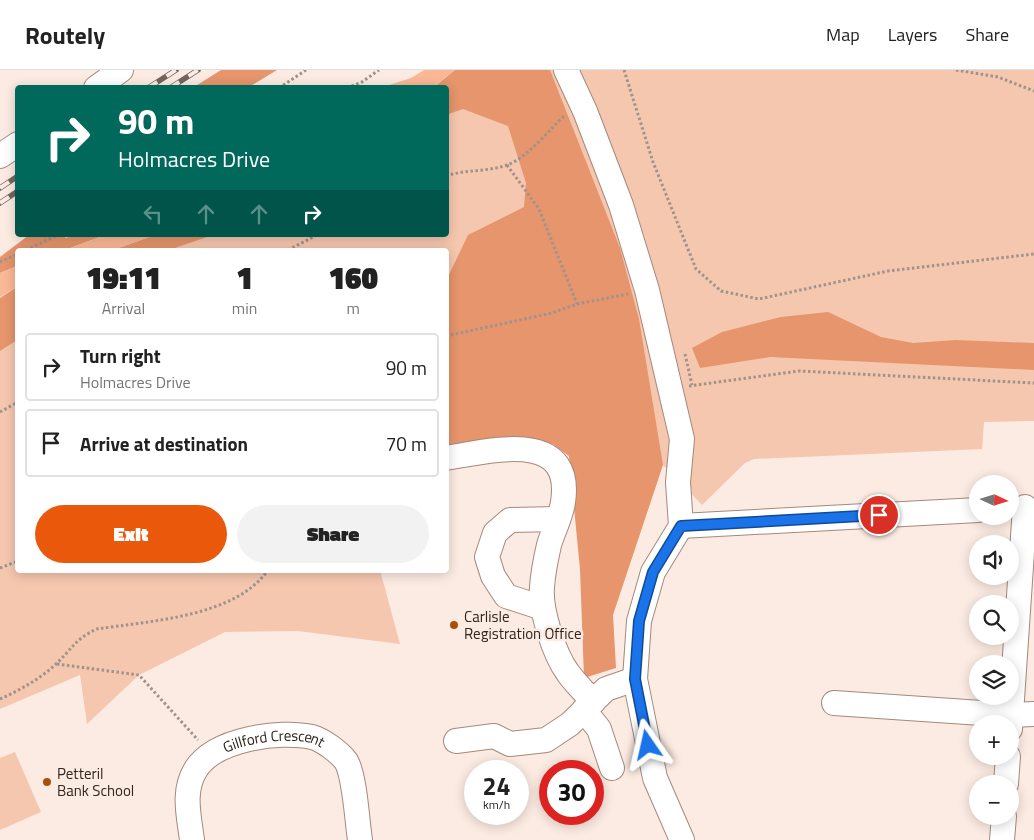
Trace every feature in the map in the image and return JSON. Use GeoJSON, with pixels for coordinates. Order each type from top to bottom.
{"type":"FeatureCollection","features":[{"type":"Feature","properties":{"kind":"street"},"geometry":{"type":"LineString","coordinates":[[100,85],[121,70]]}},
{"type":"Feature","properties":{"kind":"street"},"geometry":{"type":"LineString","coordinates":[[566,70],[621,205],[647,290],[682,439],[678,482],[681,526],[653,572],[639,621],[635,679],[655,778],[682,840]]}},
{"type":"Feature","properties":{"kind":"street"},"geometry":{"type":"LineString","coordinates":[[0,156],[15,146]]}},
{"type":"Feature","properties":{"kind":"street"},"geometry":{"type":"LineString","coordinates":[[449,457],[503,448],[524,448],[544,455],[559,464],[564,479],[563,503],[549,546],[542,587],[543,608],[552,638],[567,672],[588,706],[599,729],[612,768]]}},
{"type":"Feature","properties":{"kind":"street"},"geometry":{"type":"LineString","coordinates":[[1018,715],[1023,508]]}},
{"type":"Feature","properties":{"kind":"street"},"geometry":{"type":"LineString","coordinates":[[681,526],[969,510]]}},
{"type":"Feature","properties":{"kind":"street"},"geometry":{"type":"LineString","coordinates":[[543,608],[506,596],[493,576],[488,557],[494,533],[510,520],[558,519]]}},
{"type":"Feature","properties":{"kind":"street"},"geometry":{"type":"LineString","coordinates":[[456,741],[494,736],[510,744],[546,740],[570,724],[606,688],[635,679]]}},
{"type":"Feature","properties":{"kind":"street"},"geometry":{"type":"LineString","coordinates":[[834,703],[972,715]]}},
{"type":"Feature","properties":{"kind":"street","name":"Gillford Crescent"},"geometry":{"type":"LineString","coordinates":[[192,840],[186,800],[190,782],[196,768],[211,754],[224,746],[240,740],[296,735],[314,737],[330,747],[346,762],[353,786],[360,840]]}},
{"type":"Feature","properties":{"kind":"street"},"geometry":{"type":"LineString","coordinates":[[1002,840],[1003,825]]}},
{"type":"Feature","properties":{"kind":"path"},"geometry":{"type":"LineString","coordinates":[[284,85],[306,70]]}},
{"type":"Feature","properties":{"kind":"path"},"geometry":{"type":"LineString","coordinates":[[354,85],[380,70]]}},
{"type":"Feature","properties":{"kind":"path"},"geometry":{"type":"LineString","coordinates":[[624,70],[653,162],[696,268],[721,291],[759,299],[888,271],[1034,254]]}},
{"type":"Feature","properties":{"kind":"path"},"geometry":{"type":"LineString","coordinates":[[956,70],[998,77],[1034,90]]}},
{"type":"Feature","properties":{"kind":"path"},"geometry":{"type":"LineString","coordinates":[[449,175],[462,171],[507,166],[523,156],[580,102]]}},
{"type":"Feature","properties":{"kind":"path"},"geometry":{"type":"LineString","coordinates":[[507,166],[539,209],[577,304]]}},
{"type":"Feature","properties":{"kind":"path"},"geometry":{"type":"LineString","coordinates":[[30,248],[54,237]]}},
{"type":"Feature","properties":{"kind":"path"},"geometry":{"type":"LineString","coordinates":[[292,248],[313,237]]}},
{"type":"Feature","properties":{"kind":"path"},"geometry":{"type":"LineString","coordinates":[[0,262],[15,255]]}},
{"type":"Feature","properties":{"kind":"path"},"geometry":{"type":"LineString","coordinates":[[449,335],[552,313],[577,304],[647,290]]}},
{"type":"Feature","properties":{"kind":"path"},"geometry":{"type":"LineString","coordinates":[[672,390],[799,371],[1034,383]]}},
{"type":"Feature","properties":{"kind":"path"},"geometry":{"type":"LineString","coordinates":[[0,412],[15,404]]}},
{"type":"Feature","properties":{"kind":"path"},"geometry":{"type":"LineString","coordinates":[[0,568],[15,562]]}},
{"type":"Feature","properties":{"kind":"path"},"geometry":{"type":"LineString","coordinates":[[0,699],[21,689],[57,664],[76,641],[87,633],[97,629],[201,612],[228,602],[254,584],[265,573]]}},
{"type":"Feature","properties":{"kind":"path"},"geometry":{"type":"LineString","coordinates":[[57,664],[139,675],[211,754]]}},
{"type":"Feature","properties":{"kind":"shaded area"},"geometry":{"type":"Polygon","coordinates":[[[221,70],[277,70],[252,85],[197,85],[221,70]]]}},
{"type":"Feature","properties":{"kind":"shaded area"},"geometry":{"type":"Polygon","coordinates":[[[424,70],[455,70],[436,85],[389,85],[411,78],[424,70]]]}},
{"type":"Feature","properties":{"kind":"shaded area"},"geometry":{"type":"Polygon","coordinates":[[[455,70],[1034,70],[1034,421],[984,422],[982,449],[754,459],[745,463],[702,505],[663,465],[569,456],[553,444],[521,440],[449,454],[449,248],[119,248],[149,237],[449,237],[449,85],[436,85],[455,70]]]}},
{"type":"Feature","properties":{"kind":"shaded area"},"geometry":{"type":"Polygon","coordinates":[[[455,70],[550,70],[620,248],[639,319],[663,465],[613,615],[616,668],[584,678],[580,569],[569,456],[553,444],[521,440],[449,454],[449,275],[468,235],[524,207],[526,183],[508,126],[463,109],[449,114],[449,85],[437,85],[455,70]]]}},
{"type":"Feature","properties":{"kind":"shaded area"},"geometry":{"type":"Polygon","coordinates":[[[26,237],[100,237],[70,248],[15,248],[15,267],[0,273],[0,257],[26,237]]]}},
{"type":"Feature","properties":{"kind":"shaded area"},"geometry":{"type":"Polygon","coordinates":[[[100,237],[149,237],[119,248],[70,248],[100,237]]]}},
{"type":"Feature","properties":{"kind":"shaded area"},"geometry":{"type":"Polygon","coordinates":[[[149,237],[207,237],[175,248],[119,248],[149,237]]]}},
{"type":"Feature","properties":{"kind":"shaded area"},"geometry":{"type":"Polygon","coordinates":[[[15,267],[15,288],[0,297],[0,273],[15,267]]]}},
{"type":"Feature","properties":{"kind":"shaded area"},"geometry":{"type":"Polygon","coordinates":[[[15,288],[15,573],[381,573],[400,644],[298,631],[225,632],[139,675],[87,724],[80,675],[0,709],[0,298],[15,288]]]}},
{"type":"Feature","properties":{"kind":"shaded area"},"geometry":{"type":"Polygon","coordinates":[[[15,288],[15,341],[0,351],[0,298],[15,288]]]}},
{"type":"Feature","properties":{"kind":"shaded area"},"geometry":{"type":"Polygon","coordinates":[[[828,312],[881,337],[913,343],[956,340],[1034,343],[1034,370],[770,357],[700,368],[692,348],[722,332],[781,317],[828,312]]]}},
{"type":"Feature","properties":{"kind":"shaded area"},"geometry":{"type":"Polygon","coordinates":[[[15,752],[41,812],[0,830],[0,758],[15,752]]]}},
{"type":"Feature","properties":{"kind":"railway"},"geometry":{"type":"LineString","coordinates":[[153,85],[176,70]]}},
{"type":"Feature","properties":{"kind":"railway"},"geometry":{"type":"LineString","coordinates":[[175,85],[198,70]]}},
{"type":"Feature","properties":{"kind":"railway"},"geometry":{"type":"LineString","coordinates":[[0,188],[15,178]]}},
{"type":"Feature","properties":{"kind":"railway"},"geometry":{"type":"LineString","coordinates":[[0,203],[15,193]]}},
{"type":"Feature","properties":{"kind":"place","name":"Carlisle Registration Office"},"geometry":{"type":"Point","coordinates":[454,625]}},
{"type":"Feature","properties":{"kind":"place","name":"Petteril Bank School"},"geometry":{"type":"Point","coordinates":[47,782]}},
{"type":"Feature","properties":{"kind":"route"},"geometry":{"type":"LineString","coordinates":[[648,745],[635,679],[639,621],[653,572],[681,526],[879,515]]}}]}
